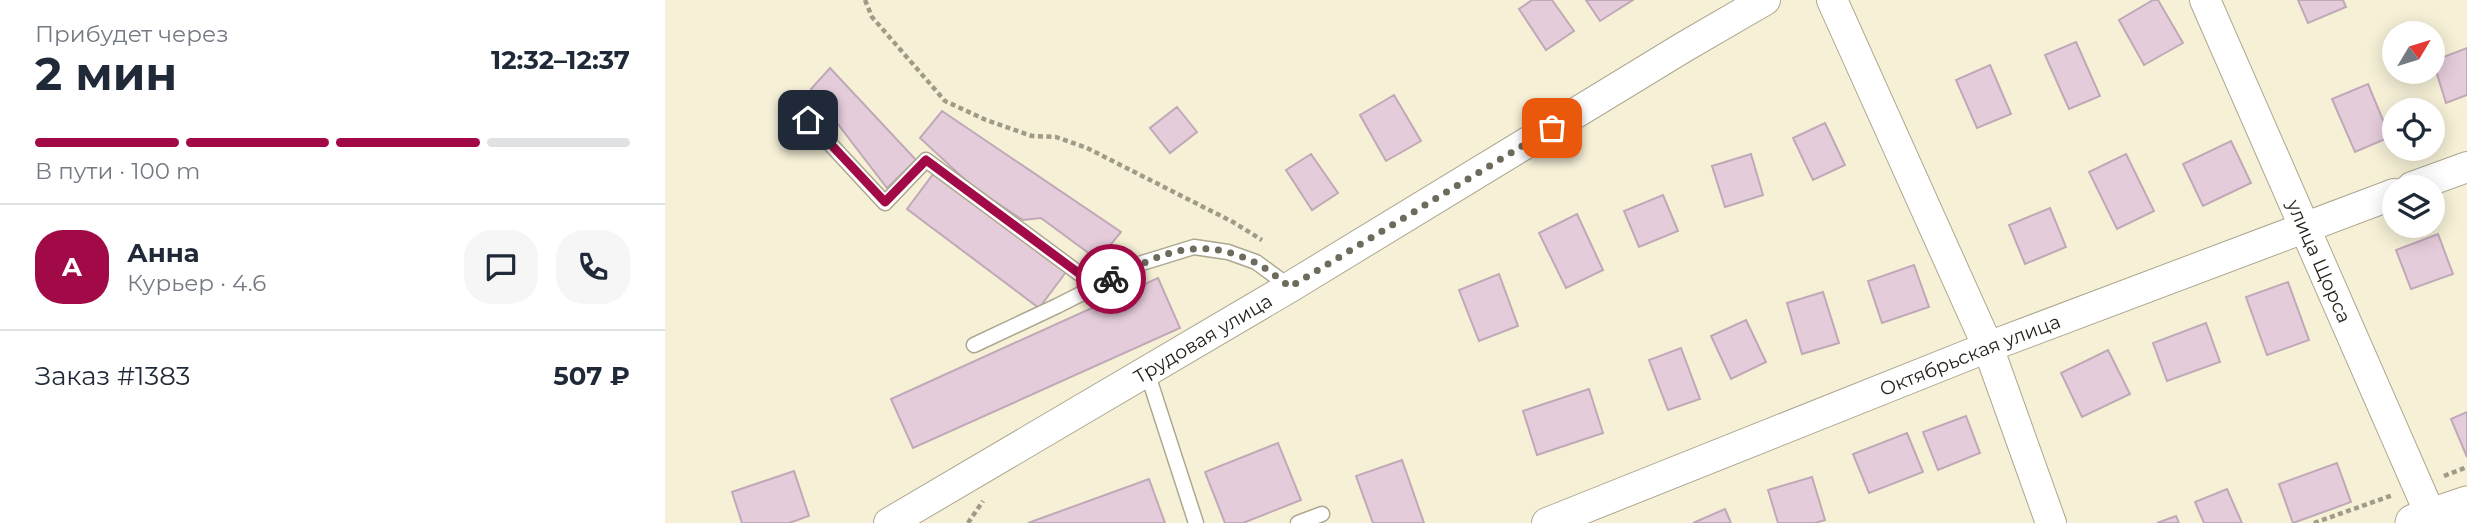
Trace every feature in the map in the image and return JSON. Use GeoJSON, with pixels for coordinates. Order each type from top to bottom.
{"type":"FeatureCollection","features":[{"type":"Feature","properties":{"kind":"street","name":"Трудовая улица"},"geometry":{"type":"LineString","coordinates":[[889,523],[1290,287],[1765,0]]}},
{"type":"Feature","properties":{"kind":"street"},"geometry":{"type":"LineString","coordinates":[[1832,0],[1987,347],[2051,523]]}},
{"type":"Feature","properties":{"kind":"street","name":"улица Щорса"},"geometry":{"type":"LineString","coordinates":[[2205,0],[2306,227],[2427,521]]}},
{"type":"Feature","properties":{"kind":"street"},"geometry":{"type":"LineString","coordinates":[[2445,175],[2467,167]]}},
{"type":"Feature","properties":{"kind":"street","name":"Октябрьская улица"},"geometry":{"type":"LineString","coordinates":[[1547,523],[1987,347],[2382,198]]}},
{"type":"Feature","properties":{"kind":"street"},"geometry":{"type":"LineString","coordinates":[[2427,521],[2467,505]]}},
{"type":"Feature","properties":{"kind":"lane"},"geometry":{"type":"LineString","coordinates":[[808,120],[885,202],[926,160],[1096,286]]}},
{"type":"Feature","properties":{"kind":"lane"},"geometry":{"type":"LineString","coordinates":[[974,345],[1142,263],[1194,247],[1228,252],[1256,262],[1290,287]]}},
{"type":"Feature","properties":{"kind":"lane"},"geometry":{"type":"LineString","coordinates":[[1147,372],[1196,523]]}},
{"type":"Feature","properties":{"kind":"lane"},"geometry":{"type":"LineString","coordinates":[[1298,523],[1322,514]]}},
{"type":"Feature","properties":{"kind":"path"},"geometry":{"type":"LineString","coordinates":[[865,0],[872,17],[945,101],[1032,136],[1056,137],[1087,148],[1233,222],[1261,240],[1274,256],[1290,287]]}},
{"type":"Feature","properties":{"kind":"building"},"geometry":{"type":"Polygon","coordinates":[[[1532,0],[1552,0],[1574,31],[1546,50],[1519,9],[1532,0]]]}},
{"type":"Feature","properties":{"kind":"building"},"geometry":{"type":"Polygon","coordinates":[[[1586,0],[1633,0],[1600,21],[1586,0]]]}},
{"type":"Feature","properties":{"kind":"building"},"geometry":{"type":"Polygon","coordinates":[[[2153,0],[2158,0],[2183,43],[2144,65],[2119,20],[2153,0]]]}},
{"type":"Feature","properties":{"kind":"building"},"geometry":{"type":"Polygon","coordinates":[[[2298,0],[2343,0],[2346,7],[2308,23],[2298,0]]]}},
{"type":"Feature","properties":{"kind":"building"},"geometry":{"type":"Polygon","coordinates":[[[2076,42],[2100,96],[2069,109],[2045,55],[2076,42]]]}},
{"type":"Feature","properties":{"kind":"building"},"geometry":{"type":"Polygon","coordinates":[[[2467,48],[2467,95],[2446,103],[2440,84],[2445,84],[2445,56],[2467,48]]]}},
{"type":"Feature","properties":{"kind":"building"},"geometry":{"type":"Polygon","coordinates":[[[1990,65],[2011,114],[1977,128],[1956,80],[1990,65]]]}},
{"type":"Feature","properties":{"kind":"building"},"geometry":{"type":"Polygon","coordinates":[[[830,68],[916,160],[887,188],[811,89],[830,68]]]}},
{"type":"Feature","properties":{"kind":"building"},"geometry":{"type":"Polygon","coordinates":[[[2368,84],[2382,118],[2382,140],[2355,152],[2332,99],[2368,84]]]}},
{"type":"Feature","properties":{"kind":"building"},"geometry":{"type":"Polygon","coordinates":[[[1394,95],[1421,141],[1386,161],[1360,115],[1394,95]]]}},
{"type":"Feature","properties":{"kind":"building"},"geometry":{"type":"Polygon","coordinates":[[[1177,107],[1197,132],[1170,153],[1150,128],[1177,107]]]}},
{"type":"Feature","properties":{"kind":"building"},"geometry":{"type":"Polygon","coordinates":[[[942,111],[1121,232],[1098,260],[1041,218],[1023,220],[973,187],[920,138],[942,111]]]}},
{"type":"Feature","properties":{"kind":"building"},"geometry":{"type":"Polygon","coordinates":[[[1825,123],[1845,165],[1813,180],[1793,138],[1825,123]]]}},
{"type":"Feature","properties":{"kind":"building"},"geometry":{"type":"Polygon","coordinates":[[[2231,141],[2251,183],[2203,206],[2183,164],[2231,141]]]}},
{"type":"Feature","properties":{"kind":"building"},"geometry":{"type":"Polygon","coordinates":[[[1311,154],[1338,193],[1312,210],[1286,170],[1311,154]]]}},
{"type":"Feature","properties":{"kind":"building"},"geometry":{"type":"Polygon","coordinates":[[[1751,154],[1763,195],[1725,207],[1712,166],[1751,154]]]}},
{"type":"Feature","properties":{"kind":"building"},"geometry":{"type":"Polygon","coordinates":[[[2126,154],[2154,211],[2117,229],[2089,172],[2126,154]]]}},
{"type":"Feature","properties":{"kind":"building"},"geometry":{"type":"Polygon","coordinates":[[[934,173],[1066,272],[1039,308],[907,209],[934,173]]]}},
{"type":"Feature","properties":{"kind":"building"},"geometry":{"type":"Polygon","coordinates":[[[1663,195],[1678,231],[1639,247],[1624,211],[1663,195]]]}},
{"type":"Feature","properties":{"kind":"building"},"geometry":{"type":"Polygon","coordinates":[[[2050,208],[2066,247],[2025,264],[2009,225],[2050,208]]]}},
{"type":"Feature","properties":{"kind":"building"},"geometry":{"type":"Polygon","coordinates":[[[1577,214],[1603,270],[1566,288],[1539,233],[1577,214]]]}},
{"type":"Feature","properties":{"kind":"building"},"geometry":{"type":"Polygon","coordinates":[[[2428,238],[2440,238],[2453,274],[2411,289],[2396,250],[2428,238]]]}},
{"type":"Feature","properties":{"kind":"building"},"geometry":{"type":"Polygon","coordinates":[[[1914,265],[1929,307],[1882,323],[1868,281],[1914,265]]]}},
{"type":"Feature","properties":{"kind":"building"},"geometry":{"type":"Polygon","coordinates":[[[1499,274],[1518,326],[1479,341],[1459,290],[1499,274]]]}},
{"type":"Feature","properties":{"kind":"building"},"geometry":{"type":"Polygon","coordinates":[[[1158,278],[1180,328],[913,448],[891,399],[1158,278]]]}},
{"type":"Feature","properties":{"kind":"building"},"geometry":{"type":"Polygon","coordinates":[[[2288,282],[2309,340],[2267,355],[2246,297],[2288,282]]]}},
{"type":"Feature","properties":{"kind":"building"},"geometry":{"type":"Polygon","coordinates":[[[1823,292],[1839,343],[1802,354],[1787,303],[1823,292]]]}},
{"type":"Feature","properties":{"kind":"building"},"geometry":{"type":"Polygon","coordinates":[[[1746,320],[1766,362],[1731,379],[1711,336],[1746,320]]]}},
{"type":"Feature","properties":{"kind":"building"},"geometry":{"type":"Polygon","coordinates":[[[2206,323],[2220,362],[2167,381],[2153,343],[2206,323]]]}},
{"type":"Feature","properties":{"kind":"building"},"geometry":{"type":"Polygon","coordinates":[[[1681,348],[1700,399],[1668,410],[1649,360],[1681,348]]]}},
{"type":"Feature","properties":{"kind":"building"},"geometry":{"type":"Polygon","coordinates":[[[2108,350],[2130,394],[2082,417],[2061,373],[2108,350]]]}},
{"type":"Feature","properties":{"kind":"building"},"geometry":{"type":"Polygon","coordinates":[[[1589,389],[1603,433],[1537,455],[1523,411],[1589,389]]]}},
{"type":"Feature","properties":{"kind":"building"},"geometry":{"type":"Polygon","coordinates":[[[2467,412],[2467,457],[2451,419],[2467,412]]]}},
{"type":"Feature","properties":{"kind":"building"},"geometry":{"type":"Polygon","coordinates":[[[1966,416],[1980,453],[1938,470],[1923,432],[1966,416]]]}},
{"type":"Feature","properties":{"kind":"building"},"geometry":{"type":"Polygon","coordinates":[[[1907,433],[1923,472],[1869,493],[1853,454],[1907,433]]]}},
{"type":"Feature","properties":{"kind":"building"},"geometry":{"type":"Polygon","coordinates":[[[1278,443],[1301,500],[1243,523],[1225,523],[1205,472],[1278,443]]]}},
{"type":"Feature","properties":{"kind":"building"},"geometry":{"type":"Polygon","coordinates":[[[1402,460],[1424,523],[1373,523],[1356,476],[1402,460]]]}},
{"type":"Feature","properties":{"kind":"building"},"geometry":{"type":"Polygon","coordinates":[[[2337,463],[2351,502],[2293,523],[2279,484],[2337,463]]]}},
{"type":"Feature","properties":{"kind":"building"},"geometry":{"type":"Polygon","coordinates":[[[794,471],[809,516],[789,523],[742,523],[732,492],[794,471]]]}},
{"type":"Feature","properties":{"kind":"building"},"geometry":{"type":"Polygon","coordinates":[[[1812,477],[1825,520],[1815,523],[1778,523],[1768,490],[1812,477]]]}},
{"type":"Feature","properties":{"kind":"building"},"geometry":{"type":"Polygon","coordinates":[[[1149,479],[1165,523],[1028,523],[1149,479]]]}},
{"type":"Feature","properties":{"kind":"building"},"geometry":{"type":"Polygon","coordinates":[[[2227,489],[2242,523],[2204,523],[2195,502],[2227,489]]]}},
{"type":"Feature","properties":{"kind":"building"},"geometry":{"type":"Polygon","coordinates":[[[1725,509],[1731,523],[1693,523],[1725,509]]]}},
{"type":"Feature","properties":{"kind":"building"},"geometry":{"type":"Polygon","coordinates":[[[2176,516],[2179,523],[2157,523],[2176,516]]]}},
{"type":"Feature","properties":{"kind":"way so far"},"geometry":{"type":"LineString","coordinates":[[1111,279],[1142,263],[1194,247],[1228,252],[1256,262],[1290,287],[1552,128]]}},
{"type":"Feature","properties":{"kind":"route"},"geometry":{"type":"LineString","coordinates":[[808,120],[885,202],[926,160],[1096,286],[1111,279]]}}]}
